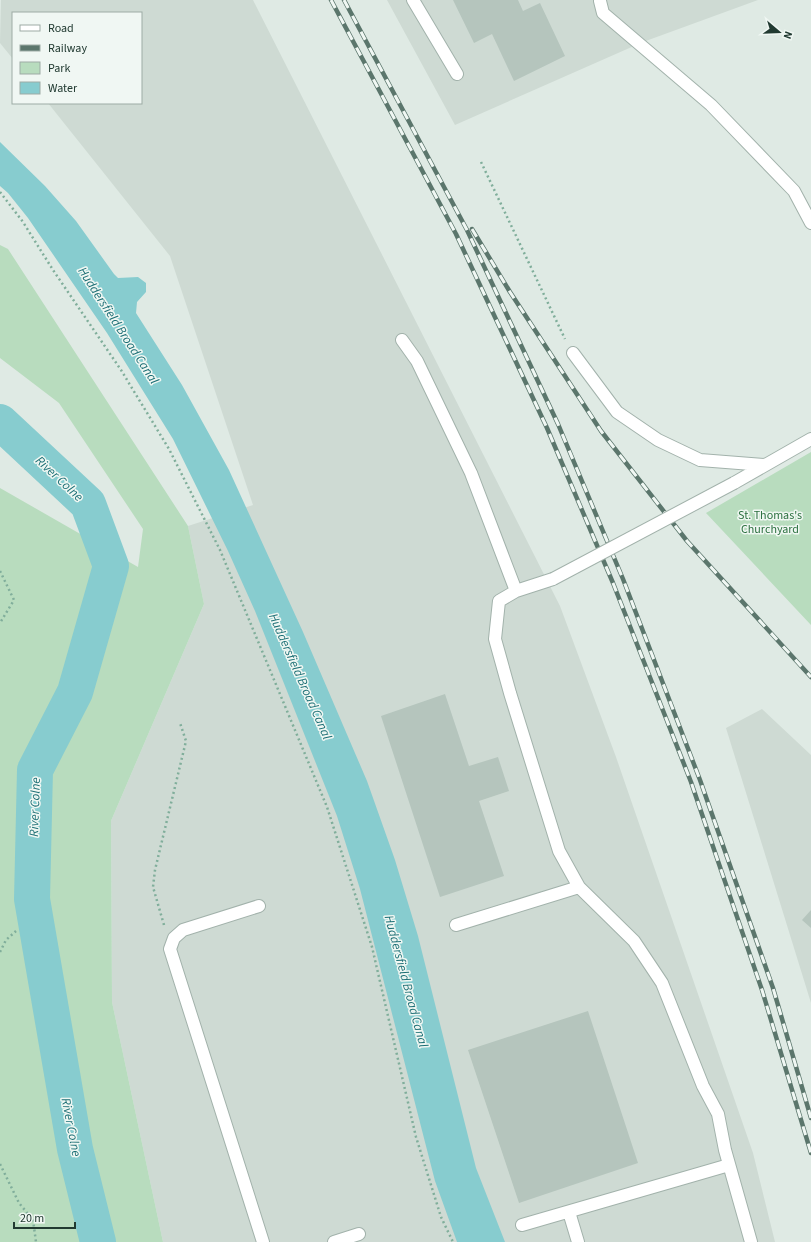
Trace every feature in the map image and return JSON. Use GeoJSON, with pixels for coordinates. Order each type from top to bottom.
{"type":"FeatureCollection","features":[{"type":"Feature","properties":{"kind":"street"},"geometry":{"type":"LineString","coordinates":[[413,0],[457,74]]}},
{"type":"Feature","properties":{"kind":"street"},"geometry":{"type":"LineString","coordinates":[[600,0],[603,13],[711,105],[794,191],[811,222]]}},
{"type":"Feature","properties":{"kind":"street"},"geometry":{"type":"LineString","coordinates":[[402,340],[417,361],[471,472],[516,591]]}},
{"type":"Feature","properties":{"kind":"street"},"geometry":{"type":"LineString","coordinates":[[573,354],[618,412],[658,440],[700,460],[765,465]]}},
{"type":"Feature","properties":{"kind":"street"},"geometry":{"type":"LineString","coordinates":[[751,1242],[729,1165],[718,1114],[703,1086],[662,983],[634,941],[579,887],[557,844],[510,693],[495,639],[499,601],[516,591],[553,579],[734,483],[811,439]]}},
{"type":"Feature","properties":{"kind":"street"},"geometry":{"type":"LineString","coordinates":[[456,925],[579,887]]}},
{"type":"Feature","properties":{"kind":"street"},"geometry":{"type":"LineString","coordinates":[[259,906],[183,930],[174,938],[170,949],[263,1242]]}},
{"type":"Feature","properties":{"kind":"street"},"geometry":{"type":"LineString","coordinates":[[522,1225],[729,1165]]}},
{"type":"Feature","properties":{"kind":"street"},"geometry":{"type":"LineString","coordinates":[[569,1212],[578,1242]]}},
{"type":"Feature","properties":{"kind":"street"},"geometry":{"type":"LineString","coordinates":[[334,1242],[359,1234]]}},
{"type":"Feature","properties":{"kind":"path"},"geometry":{"type":"LineString","coordinates":[[481,162],[573,354]]}},
{"type":"Feature","properties":{"kind":"path"},"geometry":{"type":"LineString","coordinates":[[0,192],[23,222],[53,270],[121,370],[169,449],[220,550],[327,807],[372,947],[416,1137],[442,1217],[453,1242]]}},
{"type":"Feature","properties":{"kind":"path"},"geometry":{"type":"LineString","coordinates":[[0,571],[14,600],[0,623]]}},
{"type":"Feature","properties":{"kind":"path"},"geometry":{"type":"LineString","coordinates":[[170,949],[153,887],[155,870],[186,741],[180,723]]}},
{"type":"Feature","properties":{"kind":"path"},"geometry":{"type":"LineString","coordinates":[[0,952],[6,940],[16,931]]}},
{"type":"Feature","properties":{"kind":"path"},"geometry":{"type":"LineString","coordinates":[[0,1164],[19,1203],[33,1220],[36,1242]]}},
{"type":"Feature","properties":{"kind":"shaded area"},"geometry":{"type":"Polygon","coordinates":[[[1,0],[253,0],[560,606],[616,757],[753,1153],[775,1242],[163,1242],[112,1002],[111,821],[204,604],[188,526],[253,505],[170,256],[49,104],[142,104],[142,12],[12,12],[12,58],[0,43],[1,0]]]}},
{"type":"Feature","properties":{"kind":"shaded area"},"geometry":{"type":"Polygon","coordinates":[[[387,0],[758,0],[643,42],[455,125],[387,0]]]}},
{"type":"Feature","properties":{"kind":"shaded area"},"geometry":{"type":"Polygon","coordinates":[[[762,709],[811,755],[811,1003],[726,728],[762,709]]]}},
{"type":"Feature","properties":{"kind":"green space"},"geometry":{"type":"Polygon","coordinates":[[[0,245],[8,249],[188,526],[204,604],[111,821],[112,1002],[163,1242],[0,1242],[0,488],[138,567],[143,529],[59,403],[0,358],[0,245]]]}},
{"type":"Feature","properties":{"kind":"green space","name":"St. Thomas's Churchyard"},"geometry":{"type":"Polygon","coordinates":[[[811,452],[811,625],[706,513],[811,452]]]}},
{"type":"Feature","properties":{"kind":"water","name":"Huddersfield Broad Canal"},"geometry":{"type":"Polygon","coordinates":[[[0,142],[45,186],[76,221],[118,278],[138,277],[146,283],[146,292],[137,302],[136,313],[182,385],[229,470],[303,632],[367,781],[395,860],[418,936],[476,1168],[505,1242],[457,1242],[435,1181],[360,889],[337,816],[255,611],[228,551],[173,439],[107,333],[28,218],[8,193],[0,186],[0,142]]]}},
{"type":"Feature","properties":{"kind":"building"},"geometry":{"type":"Polygon","coordinates":[[[453,0],[518,0],[523,11],[540,3],[565,56],[514,81],[492,34],[474,43],[453,0]]]}},
{"type":"Feature","properties":{"kind":"building"},"geometry":{"type":"Polygon","coordinates":[[[445,694],[469,766],[498,757],[509,791],[479,801],[504,876],[440,897],[381,716],[445,694]]]}},
{"type":"Feature","properties":{"kind":"building"},"geometry":{"type":"Polygon","coordinates":[[[811,910],[811,928],[802,920],[811,910]]]}},
{"type":"Feature","properties":{"kind":"building"},"geometry":{"type":"Polygon","coordinates":[[[588,1011],[638,1163],[519,1203],[468,1050],[588,1011]]]}},
{"type":"Feature","properties":{"kind":"waterway","name":"River Colne"},"geometry":{"type":"LineString","coordinates":[[0,422],[88,504],[111,566],[75,692],[35,770],[32,899],[75,1149],[98,1242]]}},
{"type":"Feature","properties":{"kind":"railway"},"geometry":{"type":"LineString","coordinates":[[331,0],[456,234],[547,428],[613,583],[691,782],[762,990],[811,1153]]}},
{"type":"Feature","properties":{"kind":"railway"},"geometry":{"type":"LineString","coordinates":[[344,0],[467,230],[558,424],[623,579],[700,780],[773,988],[811,1118]]}},
{"type":"Feature","properties":{"kind":"railway"},"geometry":{"type":"LineString","coordinates":[[472,229],[510,292],[601,431],[687,541],[811,677]]}}]}
